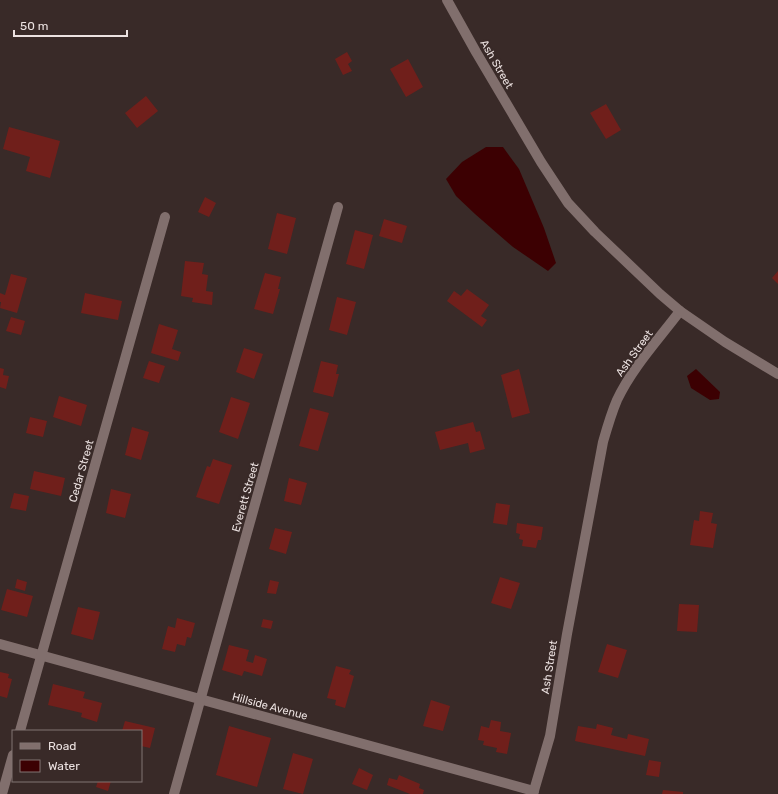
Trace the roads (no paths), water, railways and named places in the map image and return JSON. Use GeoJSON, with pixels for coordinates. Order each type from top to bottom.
{"type":"FeatureCollection","features":[{"type":"Feature","properties":{"kind":"street","name":"Ash Street"},"geometry":{"type":"LineString","coordinates":[[447,0],[537,155],[568,203],[595,232],[680,311],[634,371],[626,384],[610,420],[603,442],[567,634],[550,736],[533,793]]}},
{"type":"Feature","properties":{"kind":"street","name":"Everett Street"},"geometry":{"type":"LineString","coordinates":[[174,794],[338,207]]}},
{"type":"Feature","properties":{"kind":"street","name":"Cedar Street"},"geometry":{"type":"LineString","coordinates":[[20,730],[165,217]]}},
{"type":"Feature","properties":{"kind":"street"},"geometry":{"type":"LineString","coordinates":[[680,311],[725,342],[778,374]]}},
{"type":"Feature","properties":{"kind":"street","name":"Hillside Avenue"},"geometry":{"type":"LineString","coordinates":[[0,644],[533,793]]}},
{"type":"Feature","properties":{"kind":"street"},"geometry":{"type":"LineString","coordinates":[[2,794],[12,759]]}},
{"type":"Feature","properties":{"kind":"water"},"geometry":{"type":"Polygon","coordinates":[[[486,147],[503,147],[519,169],[544,228],[556,263],[548,271],[513,247],[475,214],[456,196],[446,179],[462,162],[486,147]]]}},
{"type":"Feature","properties":{"kind":"water"},"geometry":{"type":"Polygon","coordinates":[[[696,369],[720,392],[719,399],[710,400],[691,388],[687,376],[696,369]]]}}]}
